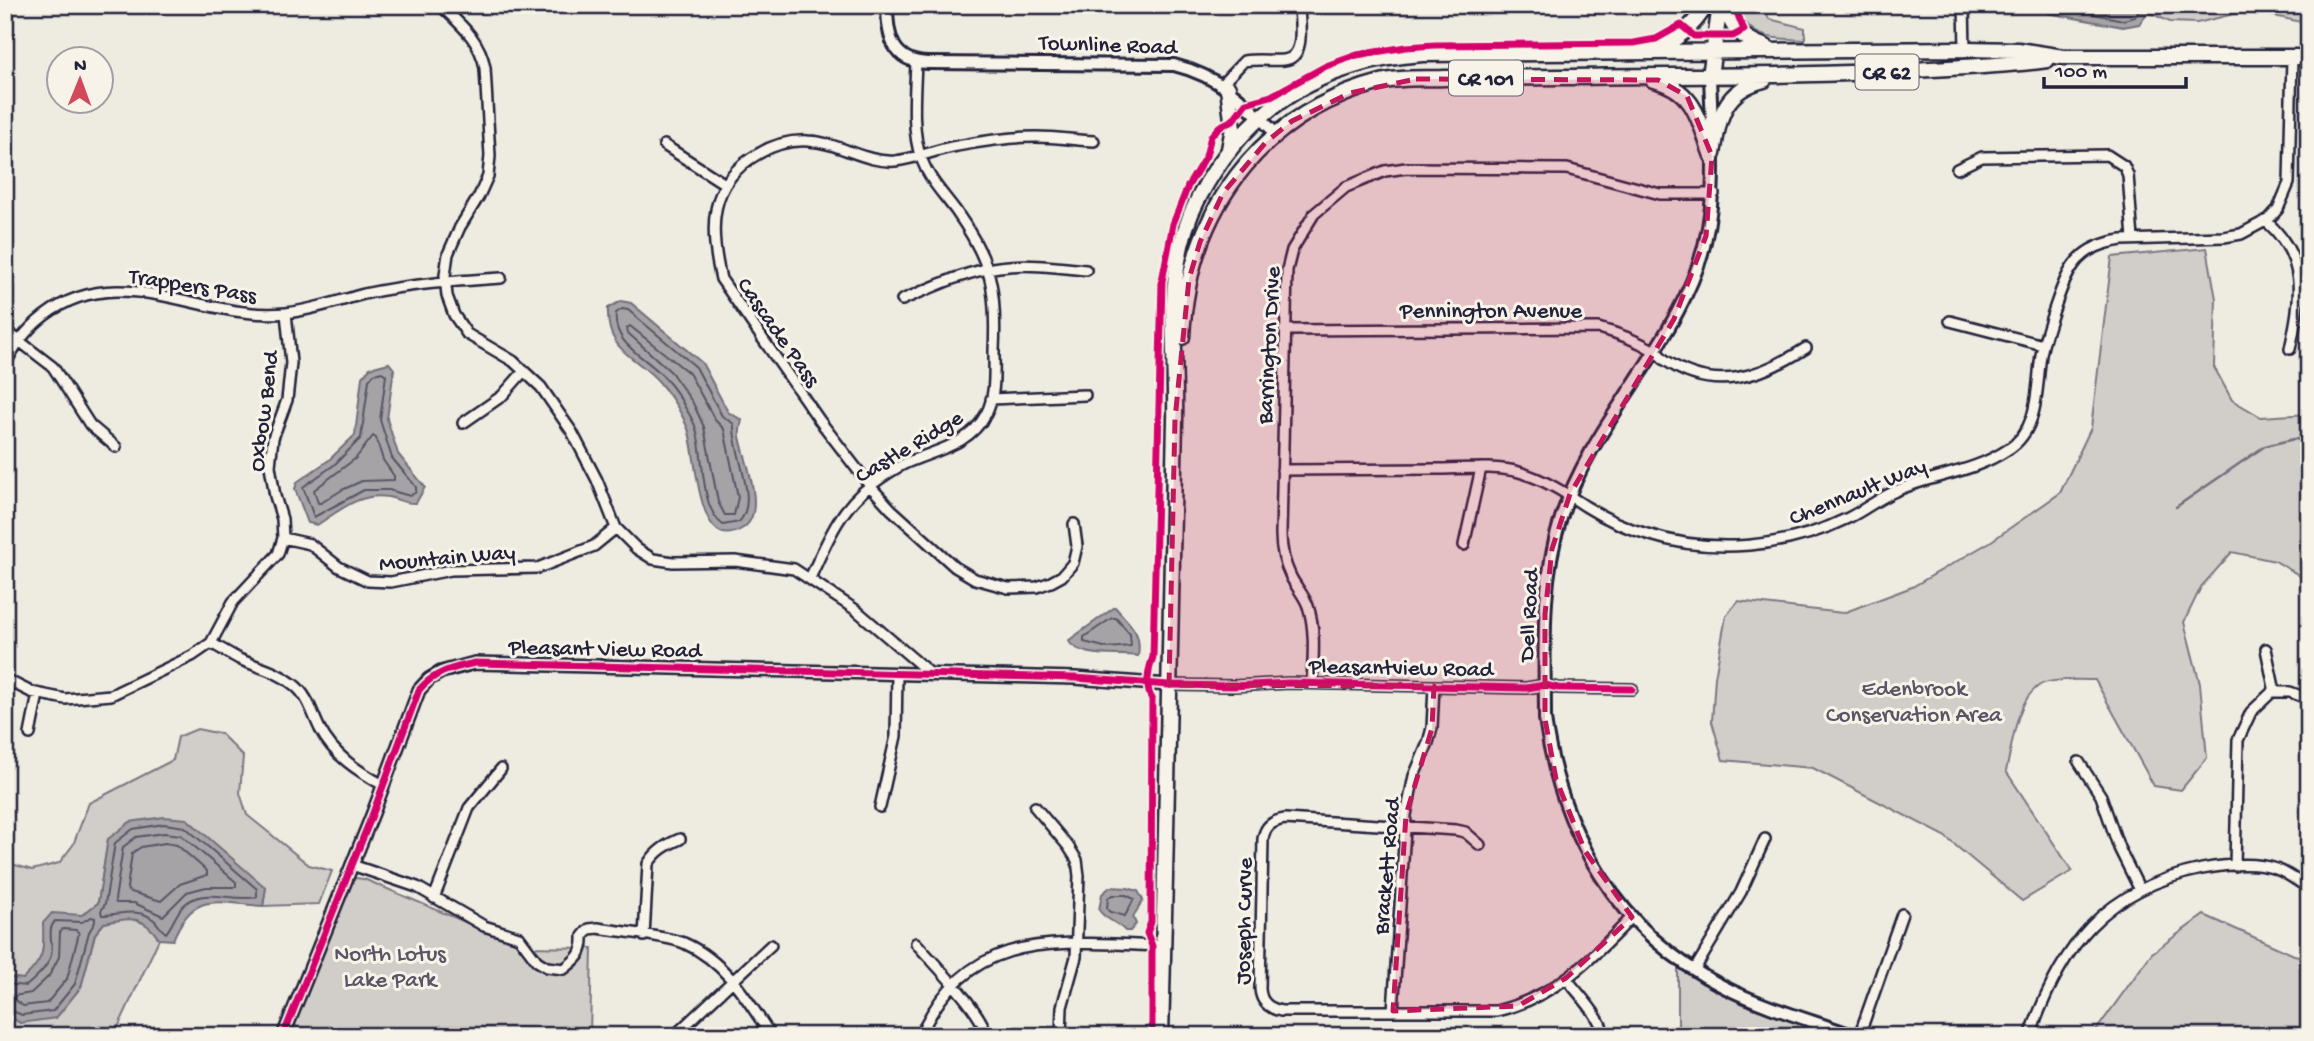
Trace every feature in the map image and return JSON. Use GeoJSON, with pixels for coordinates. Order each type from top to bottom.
{"type":"FeatureCollection","features":[{"type":"Feature","properties":{"kind":"main road","name":"CR 101"},"geometry":{"type":"LineString","coordinates":[[1637,51],[1658,47],[1674,39],[1706,5]]}},
{"type":"Feature","properties":{"kind":"main road"},"geometry":{"type":"LineString","coordinates":[[1710,76],[1720,5]]}},
{"type":"Feature","properties":{"kind":"main road"},"geometry":{"type":"LineString","coordinates":[[1726,5],[1732,24],[1746,38],[1784,51]]}},
{"type":"Feature","properties":{"kind":"main road","name":"CR 62"},"geometry":{"type":"LineString","coordinates":[[1712,51],[1965,49],[2018,50],[2063,57]]}},
{"type":"Feature","properties":{"kind":"main road","name":"CR 101"},"geometry":{"type":"LineString","coordinates":[[1260,117],[1298,89],[1319,78],[1362,62],[1393,56],[1712,51]]}},
{"type":"Feature","properties":{"kind":"main road","name":"CR 62"},"geometry":{"type":"LineString","coordinates":[[1710,76],[2015,64],[2063,57],[2309,57]]}},
{"type":"Feature","properties":{"kind":"main road"},"geometry":{"type":"LineString","coordinates":[[1712,156],[1722,113],[1736,93],[1757,82],[1785,75]]}},
{"type":"Feature","properties":{"kind":"main road"},"geometry":{"type":"LineString","coordinates":[[1628,76],[1657,80],[1687,96],[1712,156]]}},
{"type":"Feature","properties":{"kind":"main road","name":"CR 101"},"geometry":{"type":"LineString","coordinates":[[1175,419],[1189,279],[1200,242],[1212,212],[1242,168],[1292,121],[1321,106],[1383,82],[1430,79],[1710,76]]}},
{"type":"Feature","properties":{"kind":"main road"},"geometry":{"type":"LineString","coordinates":[[1225,86],[1233,128],[1229,150]]}},
{"type":"Feature","properties":{"kind":"main road"},"geometry":{"type":"LineString","coordinates":[[1161,1036],[1177,267],[1187,226],[1197,200],[1229,150],[1260,117]]}},
{"type":"Feature","properties":{"kind":"street"},"geometry":{"type":"LineString","coordinates":[[440,5],[477,42],[485,68],[490,156],[488,176],[480,197],[460,227],[448,254],[446,282],[447,296],[454,315],[467,334],[513,361],[541,387],[572,432],[597,480],[616,528],[637,549],[653,559],[673,562],[735,561],[794,569],[856,610],[933,676]]}},
{"type":"Feature","properties":{"kind":"street"},"geometry":{"type":"LineString","coordinates":[[887,5],[890,37],[896,49],[902,56],[916,62]]}},
{"type":"Feature","properties":{"kind":"street"},"geometry":{"type":"LineString","coordinates":[[1225,86],[1244,61],[1286,60],[1295,56],[1299,49],[1299,5]]}},
{"type":"Feature","properties":{"kind":"street"},"geometry":{"type":"LineString","coordinates":[[1964,5],[1965,49]]}},
{"type":"Feature","properties":{"kind":"street","name":"Chennault Way"},"geometry":{"type":"LineString","coordinates":[[1282,470],[1481,468],[1519,472],[1570,494],[1616,523],[1648,535],[1715,546],[1783,541],[1848,518],[1897,490],[1966,470],[2011,448],[2031,422],[2036,405],[2043,345],[2049,324],[2070,269],[2092,248],[2107,242],[2133,239],[2224,237],[2241,234],[2266,220],[2278,209],[2289,183],[2292,57]]}},
{"type":"Feature","properties":{"kind":"street","name":"Townline Road"},"geometry":{"type":"LineString","coordinates":[[916,62],[1160,64],[1199,72],[1225,86],[1276,134]]}},
{"type":"Feature","properties":{"kind":"street","name":"Castle Ridge"},"geometry":{"type":"LineString","coordinates":[[810,578],[840,516],[870,486],[908,462],[964,440],[978,427],[988,412],[991,399],[995,298],[980,247],[931,181],[920,154],[916,123],[916,62]]}},
{"type":"Feature","properties":{"kind":"street","name":"Dell Road"},"geometry":{"type":"LineString","coordinates":[[1710,76],[1714,194],[1699,264],[1687,293],[1588,459],[1570,494],[1552,549],[1547,582],[1545,685],[1548,736],[1562,799],[1597,871],[1632,917],[1651,936],[1724,987],[1856,1036]]}},
{"type":"Feature","properties":{"kind":"street","name":"Cascade Pass"},"geometry":{"type":"LineString","coordinates":[[1074,524],[1077,546],[1073,563],[1062,576],[1037,587],[993,585],[975,579],[955,567],[891,509],[820,421],[721,279],[715,253],[713,225],[719,197],[728,178],[745,161],[769,147],[795,141],[821,142],[883,161],[900,160],[990,140],[1036,137],[1094,141]]}},
{"type":"Feature","properties":{"kind":"street"},"geometry":{"type":"LineString","coordinates":[[664,145],[725,184]]}},
{"type":"Feature","properties":{"kind":"street"},"geometry":{"type":"LineString","coordinates":[[1957,169],[1982,157],[2107,155],[2124,166],[2129,175],[2133,239]]}},
{"type":"Feature","properties":{"kind":"street","name":"Barrington Drive"},"geometry":{"type":"LineString","coordinates":[[1312,683],[1311,616],[1307,603],[1291,578],[1281,549],[1287,270],[1302,231],[1314,214],[1328,199],[1365,177],[1406,168],[1567,169],[1660,194],[1714,194]]}},
{"type":"Feature","properties":{"kind":"street"},"geometry":{"type":"LineString","coordinates":[[2266,220],[2281,234],[2295,261],[2297,297],[2290,349]]}},
{"type":"Feature","properties":{"kind":"street"},"geometry":{"type":"LineString","coordinates":[[902,300],[938,285],[1000,267],[1086,270]]}},
{"type":"Feature","properties":{"kind":"street","name":"Trappers Pass"},"geometry":{"type":"LineString","coordinates":[[5,366],[19,339],[56,307],[77,297],[105,291],[168,296],[256,315],[318,308],[385,290],[501,278]]}},
{"type":"Feature","properties":{"kind":"street","name":"Oxbow Bend"},"geometry":{"type":"LineString","coordinates":[[283,538],[282,519],[270,466],[273,438],[287,400],[291,363],[286,313]]}},
{"type":"Feature","properties":{"kind":"street"},"geometry":{"type":"LineString","coordinates":[[1950,321],[2043,345]]}},
{"type":"Feature","properties":{"kind":"street","name":"Pennington Avenue"},"geometry":{"type":"LineString","coordinates":[[1284,330],[1576,326],[1598,328],[1620,334],[1654,350],[1666,361],[1688,372],[1727,379],[1766,372],[1806,348]]}},
{"type":"Feature","properties":{"kind":"street"},"geometry":{"type":"LineString","coordinates":[[5,330],[53,367],[90,425],[116,447]]}},
{"type":"Feature","properties":{"kind":"street"},"geometry":{"type":"LineString","coordinates":[[463,423],[502,396],[524,371]]}},
{"type":"Feature","properties":{"kind":"street"},"geometry":{"type":"LineString","coordinates":[[991,399],[1085,395]]}},
{"type":"Feature","properties":{"kind":"street"},"geometry":{"type":"LineString","coordinates":[[1464,545],[1481,468]]}},
{"type":"Feature","properties":{"kind":"street","name":"Mountain Way"},"geometry":{"type":"LineString","coordinates":[[283,538],[310,544],[339,567],[368,581],[391,582],[450,570],[538,568],[594,546],[616,528]]}},
{"type":"Feature","properties":{"kind":"street"},"geometry":{"type":"LineString","coordinates":[[5,679],[31,692],[65,699],[111,695],[192,656],[211,643],[233,601],[278,554],[283,538]]}},
{"type":"Feature","properties":{"kind":"street"},"geometry":{"type":"LineString","coordinates":[[211,643],[237,658],[271,670],[294,684],[306,698],[320,729],[333,749],[355,769],[383,785]]}},
{"type":"Feature","properties":{"kind":"street"},"geometry":{"type":"LineString","coordinates":[[2266,649],[2275,692]]}},
{"type":"Feature","properties":{"kind":"street","name":"Pleasant View Road"},"geometry":{"type":"LineString","coordinates":[[283,1036],[419,690],[429,679],[456,667],[475,663],[1076,678],[1169,685]]}},
{"type":"Feature","properties":{"kind":"street"},"geometry":{"type":"LineString","coordinates":[[880,807],[896,736],[897,674]]}},
{"type":"Feature","properties":{"kind":"street","name":"Pleasantview Road"},"geometry":{"type":"LineString","coordinates":[[1169,685],[1312,683],[1526,688],[1545,685],[1558,688],[1632,689]]}},
{"type":"Feature","properties":{"kind":"street","name":"Brackett Road"},"geometry":{"type":"LineString","coordinates":[[1393,1011],[1405,827],[1411,786],[1429,743],[1434,686]]}},
{"type":"Feature","properties":{"kind":"street"},"geometry":{"type":"LineString","coordinates":[[2235,866],[2238,740],[2251,712],[2266,696],[2275,692],[2290,692],[2309,699]]}},
{"type":"Feature","properties":{"kind":"street"},"geometry":{"type":"LineString","coordinates":[[30,734],[38,694]]}},
{"type":"Feature","properties":{"kind":"street"},"geometry":{"type":"LineString","coordinates":[[2079,762],[2101,796],[2119,848],[2140,890]]}},
{"type":"Feature","properties":{"kind":"street"},"geometry":{"type":"LineString","coordinates":[[434,898],[469,808],[501,769]]}},
{"type":"Feature","properties":{"kind":"street"},"geometry":{"type":"LineString","coordinates":[[1035,807],[1077,860],[1079,876],[1076,957],[1062,1007],[1061,1036]]}},
{"type":"Feature","properties":{"kind":"street","name":"Joseph Curve"},"geometry":{"type":"LineString","coordinates":[[1480,845],[1465,832],[1285,819],[1270,825],[1264,831],[1263,839],[1260,989],[1266,1004],[1281,1011],[1496,1011],[1518,1006],[1539,997],[1566,978],[1632,917]]}},
{"type":"Feature","properties":{"kind":"street"},"geometry":{"type":"LineString","coordinates":[[644,936],[648,864],[653,855],[663,847],[680,839]]}},
{"type":"Feature","properties":{"kind":"street"},"geometry":{"type":"LineString","coordinates":[[1695,969],[1735,903],[1765,839]]}},
{"type":"Feature","properties":{"kind":"street"},"geometry":{"type":"LineString","coordinates":[[352,865],[417,887],[484,926],[519,937],[537,961],[547,967],[564,969],[578,958],[583,936],[589,929],[682,943],[716,962],[743,992],[771,1036]]}},
{"type":"Feature","properties":{"kind":"street"},"geometry":{"type":"LineString","coordinates":[[2030,1036],[2053,977],[2068,953],[2107,911],[2140,890],[2183,873],[2211,867],[2235,866],[2264,866],[2279,870],[2309,888]]}},
{"type":"Feature","properties":{"kind":"street"},"geometry":{"type":"LineString","coordinates":[[1856,1036],[1902,914]]}},
{"type":"Feature","properties":{"kind":"street"},"geometry":{"type":"LineString","coordinates":[[916,943],[971,1005],[985,1026],[987,1036]]}},
{"type":"Feature","properties":{"kind":"street"},"geometry":{"type":"LineString","coordinates":[[920,1036],[926,1022],[953,986],[977,965],[1000,954],[1033,944],[1163,946]]}},
{"type":"Feature","properties":{"kind":"street"},"geometry":{"type":"LineString","coordinates":[[674,1036],[771,945]]}},
{"type":"Feature","properties":{"kind":"street"},"geometry":{"type":"LineString","coordinates":[[1566,978],[1596,1015],[1605,1036]]}},
{"type":"Feature","properties":{"kind":"highlighted area"},"geometry":{"type":"Polygon","coordinates":[[[1416,79],[1658,80],[1687,96],[1712,156],[1706,236],[1674,319],[1570,494],[1552,549],[1545,614],[1545,719],[1556,779],[1585,851],[1632,917],[1566,978],[1518,1006],[1393,1011],[1406,815],[1432,728],[1434,686],[1169,685],[1175,419],[1189,279],[1200,242],[1223,193],[1266,142],[1292,121],[1350,93],[1416,79]]]}},
{"type":"Feature","properties":{"kind":"green space"},"geometry":{"type":"Polygon","coordinates":[[[1738,5],[1762,5],[1769,19],[1805,28],[1805,40],[1773,38],[1755,31],[1742,17],[1738,5]]]}},
{"type":"Feature","properties":{"kind":"green space"},"geometry":{"type":"Polygon","coordinates":[[[2148,5],[2309,5],[2309,24],[2262,13],[2242,12],[2197,23],[2170,22],[2148,12],[2148,5]]]}},
{"type":"Feature","properties":{"kind":"green space","name":"Edenbrook Conservation Area"},"geometry":{"type":"Polygon","coordinates":[[[2207,248],[2216,299],[2214,367],[2232,400],[2261,417],[2309,414],[2309,581],[2275,561],[2232,552],[2201,587],[2184,622],[2200,684],[2207,758],[2181,790],[2154,786],[2095,680],[2059,680],[2040,685],[2025,701],[2020,712],[2006,771],[2072,871],[2022,901],[1943,835],[1813,768],[1723,760],[1712,722],[1715,677],[1726,616],[1738,601],[1843,613],[1912,587],[1990,542],[2060,493],[2091,428],[2112,257],[2207,248]]]}},
{"type":"Feature","properties":{"kind":"green space"},"geometry":{"type":"Polygon","coordinates":[[[197,729],[221,734],[243,756],[240,793],[247,815],[309,865],[332,871],[319,904],[263,906],[266,887],[108,839],[98,903],[82,915],[44,923],[42,954],[36,966],[23,979],[5,977],[5,862],[32,870],[59,863],[73,845],[89,803],[173,760],[178,737],[197,729]]]}},
{"type":"Feature","properties":{"kind":"green space","name":"North Lotus Lake Park"},"geometry":{"type":"Polygon","coordinates":[[[355,878],[364,879],[498,936],[516,940],[523,947],[592,948],[590,1036],[304,1036],[290,1018],[348,887],[355,878]]]}},
{"type":"Feature","properties":{"kind":"green space"},"geometry":{"type":"Polygon","coordinates":[[[2204,915],[2294,955],[2309,958],[2309,1036],[2092,1036],[2152,953],[2204,915]]]}},
{"type":"Feature","properties":{"kind":"green space"},"geometry":{"type":"Polygon","coordinates":[[[129,918],[149,925],[159,939],[114,1036],[5,1036],[5,1013],[20,1023],[81,987],[95,934],[104,923],[129,918]]]}},
{"type":"Feature","properties":{"kind":"green space"},"geometry":{"type":"Polygon","coordinates":[[[1678,968],[1735,997],[1835,1036],[1678,1036],[1678,968]]]}},
{"type":"Feature","properties":{"kind":"water"},"geometry":{"type":"Polygon","coordinates":[[[2042,5],[2148,5],[2148,12],[2139,24],[2123,27],[2048,13],[2042,5]]]}},
{"type":"Feature","properties":{"kind":"water"},"geometry":{"type":"Polygon","coordinates":[[[621,301],[631,303],[702,363],[728,412],[742,420],[740,436],[754,497],[754,510],[743,528],[728,534],[716,529],[707,516],[701,498],[691,441],[683,417],[660,383],[624,352],[612,335],[608,308],[621,301]]]}},
{"type":"Feature","properties":{"kind":"water"},"geometry":{"type":"Polygon","coordinates":[[[389,363],[394,369],[387,419],[398,454],[425,487],[416,503],[388,497],[368,497],[350,504],[317,525],[308,523],[295,489],[297,482],[329,460],[355,435],[362,377],[370,368],[389,363]]]}},
{"type":"Feature","properties":{"kind":"water"},"geometry":{"type":"Polygon","coordinates":[[[1115,607],[1136,634],[1138,656],[1091,653],[1074,647],[1068,641],[1115,607]]]}},
{"type":"Feature","properties":{"kind":"water"},"geometry":{"type":"Polygon","coordinates":[[[164,817],[187,819],[266,888],[263,906],[220,902],[198,906],[189,913],[173,940],[159,939],[147,925],[135,920],[104,923],[95,934],[81,987],[56,1018],[20,1023],[5,1013],[5,977],[23,979],[36,966],[43,948],[43,923],[52,913],[82,915],[98,903],[108,839],[130,822],[164,817]]]}},
{"type":"Feature","properties":{"kind":"water"},"geometry":{"type":"Polygon","coordinates":[[[1110,887],[1138,891],[1143,900],[1133,917],[1136,924],[1130,931],[1125,931],[1099,910],[1102,894],[1110,887]]]}},
{"type":"Feature","properties":{"kind":"waterway"},"geometry":{"type":"LineString","coordinates":[[2291,5],[2309,16]]}},
{"type":"Feature","properties":{"kind":"waterway"},"geometry":{"type":"LineString","coordinates":[[2176,507],[2265,446],[2294,439],[2309,440]]}},
{"type":"Feature","properties":{"kind":"cycle path"},"geometry":{"type":"LineString","coordinates":[[1152,1036],[1152,946],[1147,933],[1151,922],[1152,699],[1148,684],[1153,657],[1162,281],[1173,224],[1188,186],[1206,156],[1211,136],[1219,127],[1233,120],[1246,103],[1271,96],[1326,66],[1357,55],[1435,45],[1634,43],[1656,39],[1681,25],[1694,36],[1733,36],[1744,30],[1734,5]]}},
{"type":"Feature","properties":{"kind":"cycle path"},"geometry":{"type":"LineString","coordinates":[[283,1036],[373,813],[419,690],[437,675],[459,667],[475,663],[1075,678],[1169,685],[1289,683],[1526,688],[1545,685],[1558,688],[1632,689]]}}]}
